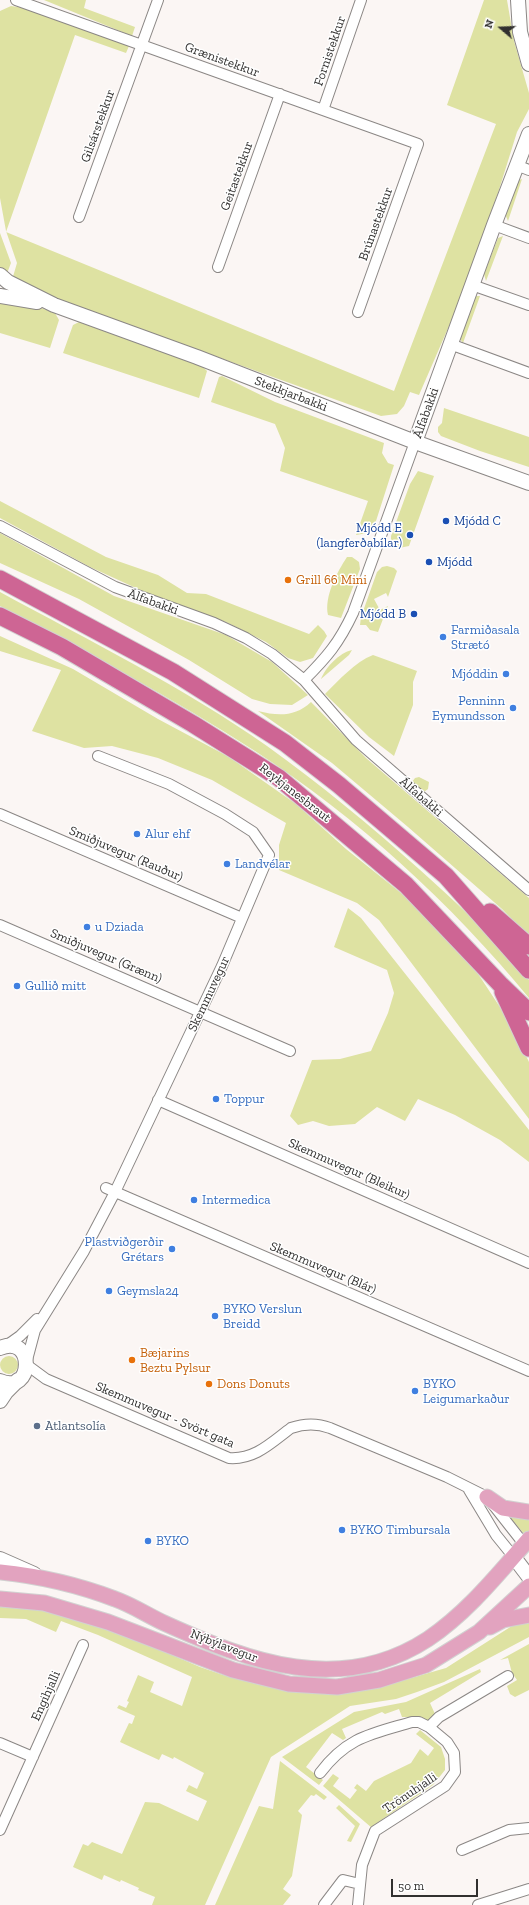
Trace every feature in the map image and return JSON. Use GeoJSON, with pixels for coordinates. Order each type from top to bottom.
{"type":"FeatureCollection","features":[{"type":"Feature","properties":{"kind":"highway"},"geometry":{"type":"LineString","coordinates":[[0,579],[173,672],[284,743],[339,785],[529,946]]}},
{"type":"Feature","properties":{"kind":"highway","name":"Reykjanesbraut"},"geometry":{"type":"LineString","coordinates":[[0,616],[68,650],[193,724],[279,778],[406,885],[500,984],[529,1012]]}},
{"type":"Feature","properties":{"kind":"highway"},"geometry":{"type":"LineString","coordinates":[[446,876],[529,970]]}},
{"type":"Feature","properties":{"kind":"highway"},"geometry":{"type":"LineString","coordinates":[[500,984],[529,1048]]}},
{"type":"Feature","properties":{"kind":"main road"},"geometry":{"type":"LineString","coordinates":[[487,1497],[503,1508],[529,1512]]}},
{"type":"Feature","properties":{"kind":"main road","name":"Nýbýlavegur"},"geometry":{"type":"LineString","coordinates":[[0,1572],[43,1578],[78,1586],[116,1599],[164,1623],[239,1654],[284,1667],[323,1670],[366,1666],[406,1652],[434,1634],[470,1605],[513,1556],[527,1544]]}},
{"type":"Feature","properties":{"kind":"main road","name":"Nýbýlavegur"},"geometry":{"type":"LineString","coordinates":[[0,1599],[44,1603],[108,1622],[233,1670],[289,1684],[337,1687],[379,1680],[426,1665],[479,1632],[529,1586]]}},
{"type":"Feature","properties":{"kind":"main road"},"geometry":{"type":"LineString","coordinates":[[479,1632],[503,1620],[529,1615]]}},
{"type":"Feature","properties":{"kind":"street","name":"Grænistekkur"},"geometry":{"type":"LineString","coordinates":[[16,0],[418,144]]}},
{"type":"Feature","properties":{"kind":"street","name":"Gilsárstekkur"},"geometry":{"type":"LineString","coordinates":[[79,217],[158,0]]}},
{"type":"Feature","properties":{"kind":"street","name":"Fornistekkur"},"geometry":{"type":"LineString","coordinates":[[323,110],[361,0]]}},
{"type":"Feature","properties":{"kind":"street"},"geometry":{"type":"LineString","coordinates":[[518,0],[520,32],[529,64]]}},
{"type":"Feature","properties":{"kind":"street","name":"Geitastekkur"},"geometry":{"type":"LineString","coordinates":[[218,267],[280,94]]}},
{"type":"Feature","properties":{"kind":"street","name":"Álfabakki"},"geometry":{"type":"LineString","coordinates":[[304,680],[327,657],[343,635],[353,613],[494,225],[522,168],[529,134]]}},
{"type":"Feature","properties":{"kind":"street","name":"Brúnastekkur"},"geometry":{"type":"LineString","coordinates":[[358,312],[418,144]]}},
{"type":"Feature","properties":{"kind":"street"},"geometry":{"type":"LineString","coordinates":[[494,225],[529,238]]}},
{"type":"Feature","properties":{"kind":"street","name":"Stekkjarbakki"},"geometry":{"type":"LineString","coordinates":[[0,275],[8,282],[54,305],[197,357],[415,442],[529,483]]}},
{"type":"Feature","properties":{"kind":"street"},"geometry":{"type":"LineString","coordinates":[[472,285],[529,305]]}},
{"type":"Feature","properties":{"kind":"street","name":"Stekkjarbakki"},"geometry":{"type":"LineString","coordinates":[[0,296],[54,305]]}},
{"type":"Feature","properties":{"kind":"street"},"geometry":{"type":"LineString","coordinates":[[450,344],[529,373]]}},
{"type":"Feature","properties":{"kind":"street","name":"Álfabakki"},"geometry":{"type":"LineString","coordinates":[[0,526],[114,587],[214,623],[246,638],[272,654],[304,680],[356,740],[529,890]]}},
{"type":"Feature","properties":{"kind":"street","name":"Skemmuvegur"},"geometry":{"type":"LineString","coordinates":[[0,1401],[24,1370],[35,1330],[84,1251],[110,1190],[158,1100],[201,1012],[270,855],[253,832],[225,814],[169,784],[98,756]]}},
{"type":"Feature","properties":{"kind":"street","name":"Smiðjuvegur (Rauður)"},"geometry":{"type":"LineString","coordinates":[[0,814],[242,918]]}},
{"type":"Feature","properties":{"kind":"street","name":"Smiðjuvegur (Grænn)"},"geometry":{"type":"LineString","coordinates":[[0,925],[290,1051]]}},
{"type":"Feature","properties":{"kind":"street","name":"Skemmuvegur (Bleikur)"},"geometry":{"type":"LineString","coordinates":[[158,1100],[529,1263]]}},
{"type":"Feature","properties":{"kind":"street","name":"Skemmuvegur (Blár)"},"geometry":{"type":"LineString","coordinates":[[110,1190],[529,1371]]}},
{"type":"Feature","properties":{"kind":"street","name":"Skemmuvegur"},"geometry":{"type":"LineString","coordinates":[[2,1347],[20,1336],[48,1308]]}},
{"type":"Feature","properties":{"kind":"street"},"geometry":{"type":"LineString","coordinates":[[0,1381],[8,1383],[24,1370],[21,1351],[17,1348],[2,1347]]}},
{"type":"Feature","properties":{"kind":"street","name":"Skemmuvegur - Svört gata"},"geometry":{"type":"LineString","coordinates":[[24,1370],[229,1458],[242,1458],[254,1454],[291,1428],[304,1424],[318,1424],[447,1477],[469,1490],[487,1497]]}},
{"type":"Feature","properties":{"kind":"street","name":"Skemmuvegur - Svört gata"},"geometry":{"type":"LineString","coordinates":[[469,1490],[496,1535],[513,1556]]}},
{"type":"Feature","properties":{"kind":"street"},"geometry":{"type":"LineString","coordinates":[[487,1497],[527,1544]]}},
{"type":"Feature","properties":{"kind":"street"},"geometry":{"type":"LineString","coordinates":[[513,1556],[529,1577]]}},
{"type":"Feature","properties":{"kind":"street"},"geometry":{"type":"LineString","coordinates":[[0,1560],[43,1578]]}},
{"type":"Feature","properties":{"kind":"street","name":"Engihjalli"},"geometry":{"type":"LineString","coordinates":[[0,1830],[83,1645]]}},
{"type":"Feature","properties":{"kind":"street"},"geometry":{"type":"LineString","coordinates":[[429,1727],[439,1717],[508,1676]]}},
{"type":"Feature","properties":{"kind":"street","name":"Trönuhjalli"},"geometry":{"type":"LineString","coordinates":[[320,1773],[332,1757],[360,1738],[412,1722],[419,1722],[429,1727],[447,1742],[454,1753],[456,1766],[452,1777],[445,1786],[375,1832],[362,1865],[358,1905]]}},
{"type":"Feature","properties":{"kind":"street"},"geometry":{"type":"LineString","coordinates":[[0,1743],[33,1757]]}},
{"type":"Feature","properties":{"kind":"street"},"geometry":{"type":"LineString","coordinates":[[462,1850],[509,1830],[529,1828]]}},
{"type":"Feature","properties":{"kind":"street"},"geometry":{"type":"LineString","coordinates":[[324,1905],[343,1880],[360,1884]]}},
{"type":"Feature","properties":{"kind":"street"},"geometry":{"type":"LineString","coordinates":[[478,1905],[529,1889]]}},
{"type":"Feature","properties":{"kind":"green space"},"geometry":{"type":"Polygon","coordinates":[[[44,0],[86,0],[84,8],[135,27],[132,36],[44,0]]]}},
{"type":"Feature","properties":{"kind":"green space"},"geometry":{"type":"Polygon","coordinates":[[[484,0],[507,0],[514,41],[529,93],[529,109],[517,132],[498,193],[459,303],[419,395],[410,392],[404,406],[397,414],[381,416],[43,294],[12,280],[17,263],[6,232],[394,391],[496,124],[447,105],[484,0]]]}},
{"type":"Feature","properties":{"kind":"green space"},"geometry":{"type":"Polygon","coordinates":[[[11,6],[24,8],[129,46],[126,53],[75,35],[6,232],[0,198],[0,11],[11,6]]]}},
{"type":"Feature","properties":{"kind":"green space"},"geometry":{"type":"Polygon","coordinates":[[[522,179],[508,221],[505,214],[516,181],[522,179]]]}},
{"type":"Feature","properties":{"kind":"green space"},"geometry":{"type":"Polygon","coordinates":[[[0,233],[11,263],[6,276],[0,268],[0,233]]]}},
{"type":"Feature","properties":{"kind":"green space"},"geometry":{"type":"Polygon","coordinates":[[[503,236],[486,281],[484,274],[498,238],[503,236]]]}},
{"type":"Feature","properties":{"kind":"green space"},"geometry":{"type":"Polygon","coordinates":[[[475,296],[480,296],[463,343],[460,339],[475,296]]]}},
{"type":"Feature","properties":{"kind":"green space"},"geometry":{"type":"Polygon","coordinates":[[[0,301],[27,303],[55,313],[59,320],[50,348],[0,333],[0,301]]]}},
{"type":"Feature","properties":{"kind":"green space"},"geometry":{"type":"Polygon","coordinates":[[[79,322],[203,367],[207,371],[199,398],[63,353],[73,325],[79,322]]]}},
{"type":"Feature","properties":{"kind":"green space"},"geometry":{"type":"Polygon","coordinates":[[[222,376],[275,402],[384,443],[382,453],[388,463],[394,465],[376,521],[367,533],[356,535],[368,501],[280,471],[285,448],[275,424],[211,402],[219,377],[222,376]]]}},
{"type":"Feature","properties":{"kind":"green space"},"geometry":{"type":"Polygon","coordinates":[[[444,408],[529,437],[529,467],[441,436],[438,432],[438,427],[442,423],[444,408]]]}},
{"type":"Feature","properties":{"kind":"green space"},"geometry":{"type":"Polygon","coordinates":[[[418,471],[434,476],[409,546],[399,548],[391,542],[391,536],[410,484],[418,471]]]}},
{"type":"Feature","properties":{"kind":"green space"},"geometry":{"type":"Polygon","coordinates":[[[0,501],[106,557],[158,575],[187,593],[206,594],[309,634],[318,625],[327,636],[313,658],[300,662],[288,658],[266,642],[226,622],[149,594],[90,567],[0,518],[0,501]]]}},
{"type":"Feature","properties":{"kind":"green space"},"geometry":{"type":"Polygon","coordinates":[[[0,533],[114,596],[226,635],[272,662],[308,695],[292,705],[270,704],[252,699],[189,660],[79,599],[0,563],[0,533]]]}},
{"type":"Feature","properties":{"kind":"green space"},"geometry":{"type":"Polygon","coordinates":[[[347,557],[352,557],[359,562],[360,569],[341,618],[328,615],[327,608],[332,585],[347,557]]]}},
{"type":"Feature","properties":{"kind":"green space"},"geometry":{"type":"Polygon","coordinates":[[[387,566],[394,568],[397,571],[388,597],[386,593],[374,599],[380,610],[388,606],[378,632],[370,630],[366,625],[360,625],[361,617],[377,572],[382,567],[387,566]]]}},
{"type":"Feature","properties":{"kind":"green space"},"geometry":{"type":"Polygon","coordinates":[[[0,592],[169,684],[235,724],[306,775],[345,806],[434,882],[477,923],[517,965],[529,980],[529,998],[468,929],[435,896],[401,864],[330,804],[255,751],[193,712],[0,606],[0,592]]]}},
{"type":"Feature","properties":{"kind":"green space"},"geometry":{"type":"Polygon","coordinates":[[[0,636],[73,669],[158,719],[229,757],[296,804],[346,849],[406,897],[469,960],[509,1021],[529,1062],[529,1119],[379,920],[357,903],[279,870],[279,845],[286,823],[212,780],[158,758],[112,746],[84,748],[32,731],[61,670],[0,651],[0,636]]]}},
{"type":"Feature","properties":{"kind":"green space"},"geometry":{"type":"Polygon","coordinates":[[[352,650],[349,655],[321,679],[326,670],[338,657],[352,650]]]}},
{"type":"Feature","properties":{"kind":"green space"},"geometry":{"type":"Polygon","coordinates":[[[373,655],[417,671],[413,682],[413,705],[394,756],[369,737],[325,694],[360,662],[373,655]]]}},
{"type":"Feature","properties":{"kind":"green space"},"geometry":{"type":"Polygon","coordinates":[[[311,702],[366,758],[529,898],[529,937],[502,909],[332,763],[258,711],[272,714],[292,713],[305,707],[311,702]]]}},
{"type":"Feature","properties":{"kind":"green space"},"geometry":{"type":"Polygon","coordinates":[[[419,777],[429,782],[428,789],[424,792],[412,782],[415,778],[419,777]]]}},
{"type":"Feature","properties":{"kind":"green space"},"geometry":{"type":"Polygon","coordinates":[[[348,908],[361,918],[529,1130],[529,1162],[500,1140],[455,1115],[418,1099],[405,1121],[377,1107],[355,1124],[329,1126],[313,1121],[298,1125],[290,1116],[312,1060],[340,1059],[371,1051],[388,1013],[394,993],[387,970],[334,947],[348,908]]]}},
{"type":"Feature","properties":{"kind":"green space"},"geometry":{"type":"Polygon","coordinates":[[[9,1356],[15,1359],[18,1365],[15,1371],[9,1374],[3,1371],[0,1365],[3,1359],[9,1356]]]}},
{"type":"Feature","properties":{"kind":"green space"},"geometry":{"type":"Polygon","coordinates":[[[508,1515],[529,1517],[529,1531],[525,1535],[508,1515]]]}},
{"type":"Feature","properties":{"kind":"green space"},"geometry":{"type":"Polygon","coordinates":[[[0,1604],[49,1610],[130,1637],[200,1667],[223,1675],[260,1685],[296,1691],[404,1680],[446,1668],[515,1624],[529,1620],[529,1637],[444,1682],[396,1699],[350,1706],[271,1757],[205,1905],[152,1905],[155,1897],[138,1890],[139,1888],[121,1880],[120,1882],[104,1875],[102,1880],[73,1867],[83,1844],[88,1846],[92,1842],[122,1854],[145,1802],[159,1803],[198,1821],[207,1801],[186,1791],[189,1785],[197,1789],[204,1773],[174,1757],[173,1759],[162,1754],[159,1760],[120,1742],[129,1723],[132,1724],[135,1716],[117,1708],[119,1705],[126,1708],[129,1702],[127,1701],[138,1675],[154,1682],[150,1692],[182,1706],[192,1677],[98,1635],[61,1621],[56,1632],[26,1619],[0,1618],[0,1604]]]}},
{"type":"Feature","properties":{"kind":"green space"},"geometry":{"type":"Polygon","coordinates":[[[529,1644],[529,1690],[515,1697],[510,1694],[507,1686],[517,1680],[512,1673],[508,1658],[500,1660],[529,1644]]]}},
{"type":"Feature","properties":{"kind":"green space"},"geometry":{"type":"Polygon","coordinates":[[[480,1669],[481,1672],[430,1703],[435,1714],[429,1721],[412,1717],[402,1717],[399,1709],[385,1714],[382,1712],[342,1729],[346,1738],[343,1740],[332,1733],[306,1767],[323,1780],[319,1785],[282,1757],[354,1712],[406,1702],[480,1669]]]}},
{"type":"Feature","properties":{"kind":"green space"},"geometry":{"type":"Polygon","coordinates":[[[420,1730],[441,1747],[445,1759],[445,1770],[433,1785],[374,1825],[372,1828],[323,1786],[333,1774],[339,1778],[333,1786],[350,1799],[357,1790],[354,1788],[357,1784],[366,1791],[374,1781],[411,1763],[420,1749],[428,1756],[434,1748],[416,1734],[420,1730]]]}},
{"type":"Feature","properties":{"kind":"green space"},"geometry":{"type":"Polygon","coordinates":[[[280,1761],[327,1797],[324,1800],[316,1794],[314,1796],[311,1795],[298,1811],[302,1815],[292,1876],[283,1889],[291,1895],[283,1905],[215,1905],[259,1806],[273,1809],[280,1761]]]}},
{"type":"Feature","properties":{"kind":"green space"},"geometry":{"type":"Polygon","coordinates":[[[339,1805],[360,1824],[351,1842],[347,1841],[355,1826],[336,1808],[339,1805]]]}},
{"type":"Feature","properties":{"kind":"place","name":"Mjódd C"},"geometry":{"type":"Point","coordinates":[446,521]}},
{"type":"Feature","properties":{"kind":"place","name":"Mjódd E (langferðabílar)"},"geometry":{"type":"Point","coordinates":[410,535]}},
{"type":"Feature","properties":{"kind":"place","name":"Mjódd"},"geometry":{"type":"Point","coordinates":[429,562]}},
{"type":"Feature","properties":{"kind":"place","name":"Grill 66 Mini"},"geometry":{"type":"Point","coordinates":[288,580]}},
{"type":"Feature","properties":{"kind":"place","name":"Mjódd B"},"geometry":{"type":"Point","coordinates":[414,614]}},
{"type":"Feature","properties":{"kind":"place","name":"Farmiðasala Strætó"},"geometry":{"type":"Point","coordinates":[443,637]}},
{"type":"Feature","properties":{"kind":"place","name":"Mjóddin"},"geometry":{"type":"Point","coordinates":[506,674]}},
{"type":"Feature","properties":{"kind":"place","name":"Penninn Eymundsson"},"geometry":{"type":"Point","coordinates":[513,708]}},
{"type":"Feature","properties":{"kind":"place","name":"Alur ehf"},"geometry":{"type":"Point","coordinates":[137,834]}},
{"type":"Feature","properties":{"kind":"place","name":"Landvélar"},"geometry":{"type":"Point","coordinates":[227,864]}},
{"type":"Feature","properties":{"kind":"place","name":"u Dziada"},"geometry":{"type":"Point","coordinates":[87,927]}},
{"type":"Feature","properties":{"kind":"place","name":"Gullið mitt"},"geometry":{"type":"Point","coordinates":[17,986]}},
{"type":"Feature","properties":{"kind":"place","name":"Toppur"},"geometry":{"type":"Point","coordinates":[216,1099]}},
{"type":"Feature","properties":{"kind":"place","name":"Intermedica"},"geometry":{"type":"Point","coordinates":[194,1200]}},
{"type":"Feature","properties":{"kind":"place","name":"Plastviðgerðir Grétars"},"geometry":{"type":"Point","coordinates":[172,1249]}},
{"type":"Feature","properties":{"kind":"place","name":"Geymsla24"},"geometry":{"type":"Point","coordinates":[109,1291]}},
{"type":"Feature","properties":{"kind":"place","name":"BYKO Verslun Breidd"},"geometry":{"type":"Point","coordinates":[215,1316]}},
{"type":"Feature","properties":{"kind":"place","name":"Bæjarins Beztu Pylsur"},"geometry":{"type":"Point","coordinates":[132,1360]}},
{"type":"Feature","properties":{"kind":"place","name":"Dons Donuts"},"geometry":{"type":"Point","coordinates":[209,1384]}},
{"type":"Feature","properties":{"kind":"place","name":"BYKO Leigumarkaður"},"geometry":{"type":"Point","coordinates":[415,1391]}},
{"type":"Feature","properties":{"kind":"place","name":"Atlantsolía"},"geometry":{"type":"Point","coordinates":[37,1426]}},
{"type":"Feature","properties":{"kind":"place","name":"BYKO Timbursala"},"geometry":{"type":"Point","coordinates":[342,1530]}},
{"type":"Feature","properties":{"kind":"place","name":"BYKO"},"geometry":{"type":"Point","coordinates":[148,1541]}}]}
